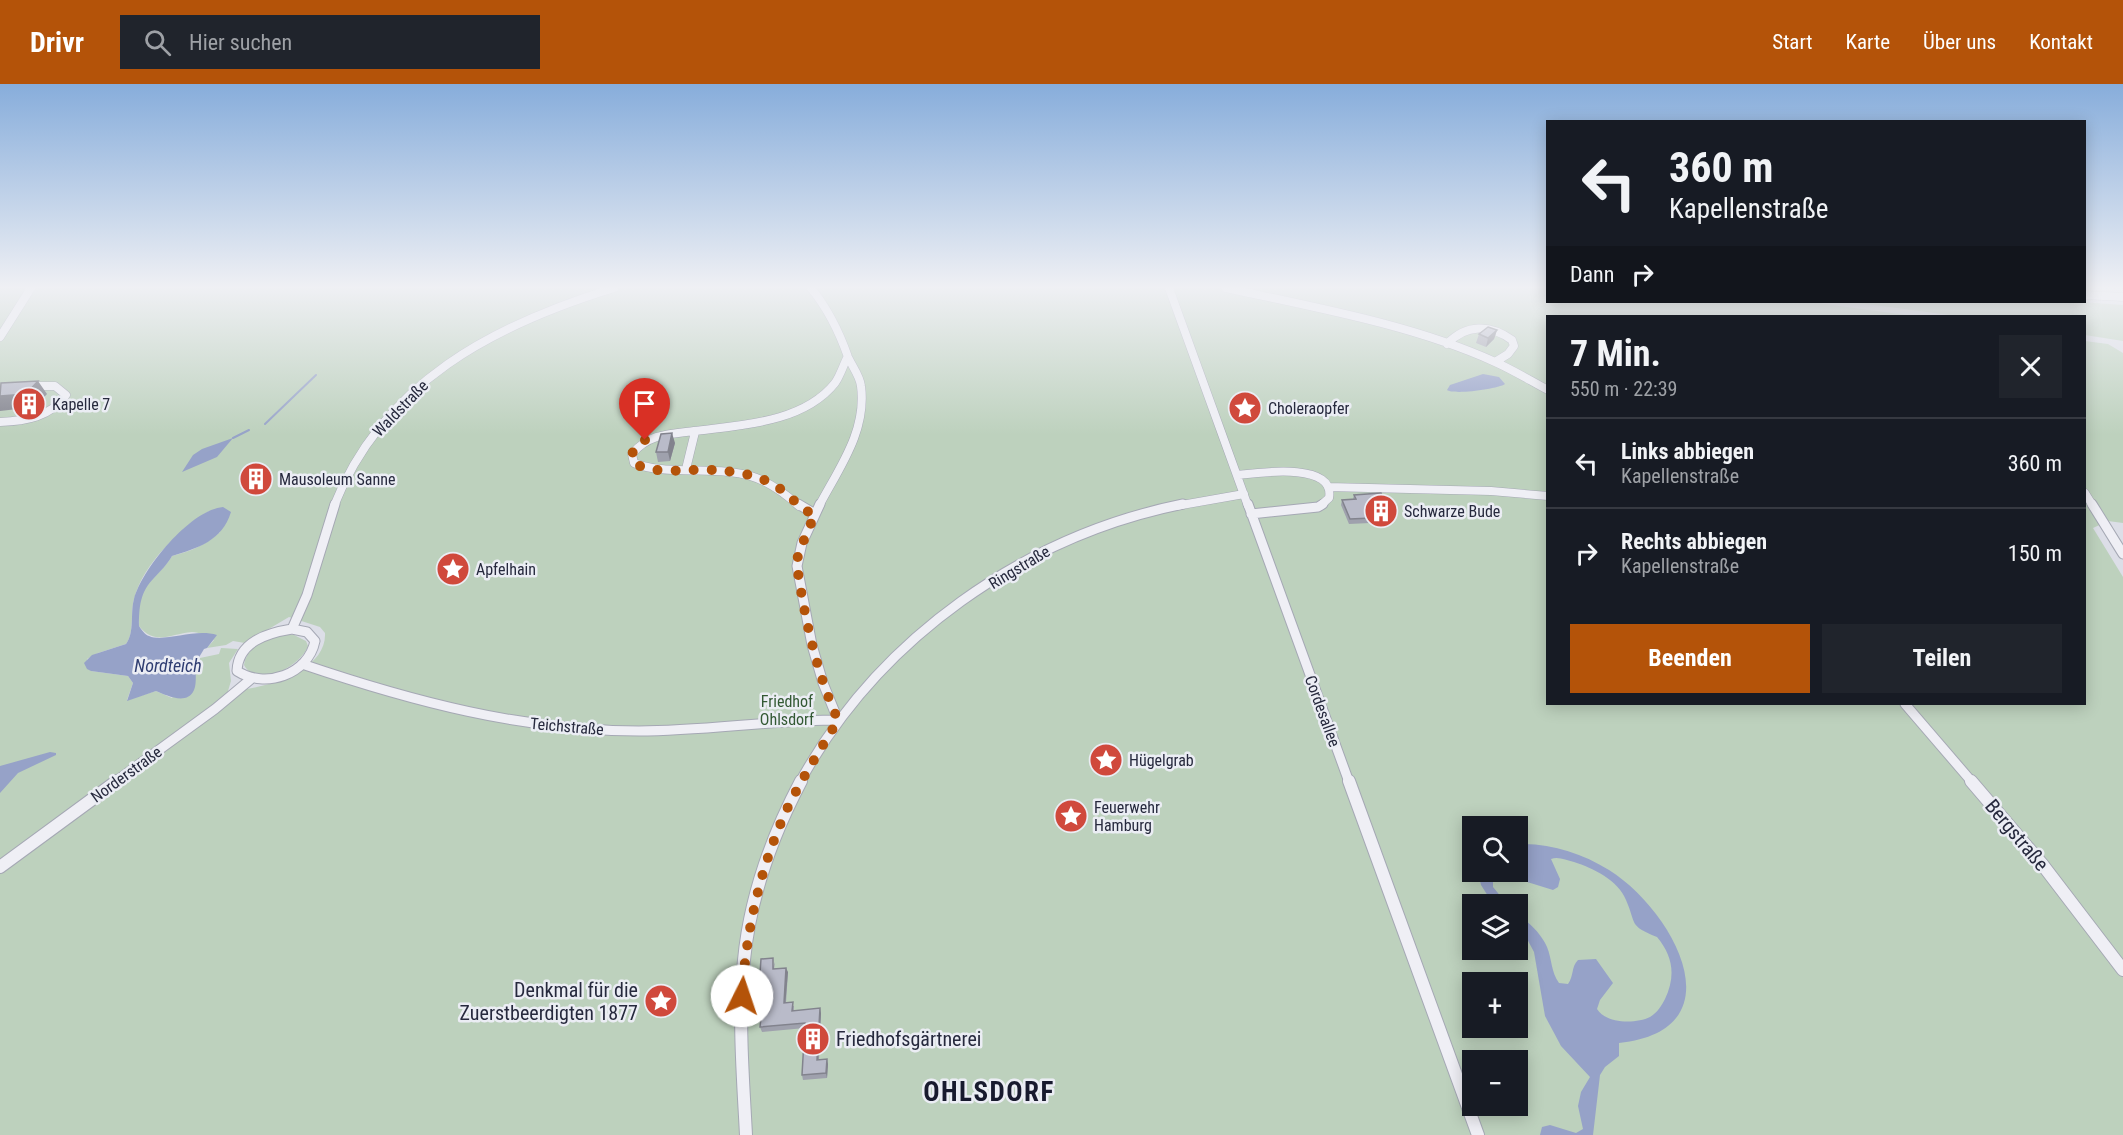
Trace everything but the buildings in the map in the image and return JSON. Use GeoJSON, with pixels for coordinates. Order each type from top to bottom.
{"type":"FeatureCollection","features":[{"type":"Feature","properties":{"kind":"street","name":"Waldstraße"},"geometry":{"type":"LineString","coordinates":[[292,629],[306,598],[319,547],[341,489],[361,452],[392,412],[435,372],[489,337]]}},
{"type":"Feature","properties":{"kind":"street"},"geometry":{"type":"LineString","coordinates":[[838,720],[826,693],[813,648],[797,566],[798,554],[815,514],[852,441],[859,422],[862,404],[861,384],[842,337]]}},
{"type":"Feature","properties":{"kind":"street","name":"Cordesallee"},"geometry":{"type":"LineString","coordinates":[[1187,337],[1478,1135]]}},
{"type":"Feature","properties":{"kind":"street"},"geometry":{"type":"LineString","coordinates":[[1424,337],[1495,362],[1546,389]]}},
{"type":"Feature","properties":{"kind":"street"},"geometry":{"type":"LineString","coordinates":[[1447,344],[1452,337]]}},
{"type":"Feature","properties":{"kind":"street"},"geometry":{"type":"LineString","coordinates":[[1495,362],[1508,354],[1514,346],[1512,340],[1507,337]]}},
{"type":"Feature","properties":{"kind":"street"},"geometry":{"type":"LineString","coordinates":[[815,514],[807,512],[789,496],[762,478],[740,472],[641,468],[634,463],[632,454],[638,445],[651,438],[754,423],[820,399],[835,386],[846,368],[848,355]]}},
{"type":"Feature","properties":{"kind":"street"},"geometry":{"type":"LineString","coordinates":[[0,422],[40,416],[57,407],[66,395],[63,389],[51,386],[17,389]]}},
{"type":"Feature","properties":{"kind":"street"},"geometry":{"type":"LineString","coordinates":[[686,469],[695,432]]}},
{"type":"Feature","properties":{"kind":"street"},"geometry":{"type":"LineString","coordinates":[[1237,475],[1302,472],[1313,475],[1328,487],[1330,494],[1327,502],[1318,507],[1251,514]]}},
{"type":"Feature","properties":{"kind":"street"},"geometry":{"type":"LineString","coordinates":[[1328,487],[1367,486],[1491,491],[1546,496]]}},
{"type":"Feature","properties":{"kind":"street","name":"Ringstraße"},"geometry":{"type":"LineString","coordinates":[[747,1135],[741,1042],[742,996],[747,937],[754,902],[787,810],[838,720],[889,664],[937,621],[993,580],[1040,553],[1072,537],[1127,520],[1185,504],[1244,494]]}},
{"type":"Feature","properties":{"kind":"street"},"geometry":{"type":"LineString","coordinates":[[2086,495],[2123,554]]}},
{"type":"Feature","properties":{"kind":"street"},"geometry":{"type":"LineString","coordinates":[[292,629],[307,632],[315,641],[313,652],[302,664],[274,678],[251,679],[237,671],[236,664],[245,649],[272,633],[292,629]]}},
{"type":"Feature","properties":{"kind":"street","name":"Teichstraße"},"geometry":{"type":"LineString","coordinates":[[302,664],[361,685],[435,705],[548,727],[638,731],[700,729],[805,720],[838,720]]}},
{"type":"Feature","properties":{"kind":"street","name":"Norderstraße"},"geometry":{"type":"LineString","coordinates":[[0,867],[215,709],[251,679]]}},
{"type":"Feature","properties":{"kind":"street","name":"Bergstraße"},"geometry":{"type":"LineString","coordinates":[[1906,705],[2042,864],[2123,970]]}},
{"type":"Feature","properties":{"kind":"green space","name":"Friedhof Ohlsdorf"},"geometry":{"type":"Polygon","coordinates":[[[0,337],[1546,337],[1546,705],[2086,705],[2086,341],[2108,344],[2123,353],[2123,523],[2108,521],[2093,528],[2123,577],[2123,1135],[0,1135],[0,337]],[[209,511],[175,538],[154,560],[139,585],[134,599],[130,634],[126,644],[87,659],[91,671],[128,676],[133,683],[127,700],[156,691],[172,698],[200,658],[219,654],[221,648],[238,649],[229,663],[231,681],[228,691],[257,687],[289,677],[315,659],[323,647],[325,633],[320,627],[289,617],[245,643],[233,641],[226,645],[207,648],[214,640],[197,633],[157,637],[151,636],[139,626],[141,595],[172,556],[198,547],[220,532],[209,511]]]}},
{"type":"Feature","properties":{"kind":"green space"},"geometry":{"type":"Polygon","coordinates":[[[2098,337],[2123,337],[2123,341],[2098,337]]]}},
{"type":"Feature","properties":{"kind":"green space"},"geometry":{"type":"Polygon","coordinates":[[[285,634],[294,635],[306,641],[308,646],[304,654],[278,672],[258,675],[250,672],[244,665],[249,652],[265,640],[285,634]]]}},
{"type":"Feature","properties":{"kind":"water"},"geometry":{"type":"Polygon","coordinates":[[[1483,374],[1499,377],[1505,384],[1476,391],[1447,390],[1450,385],[1483,374]]]}},
{"type":"Feature","properties":{"kind":"water"},"geometry":{"type":"Polygon","coordinates":[[[233,438],[217,457],[182,472],[193,455],[202,449],[233,438]]]}},
{"type":"Feature","properties":{"kind":"water","name":"Nordteich"},"geometry":{"type":"Polygon","coordinates":[[[223,507],[231,512],[222,530],[208,542],[172,556],[149,583],[140,606],[139,626],[149,636],[163,638],[199,633],[217,635],[204,649],[197,662],[194,690],[191,695],[182,698],[171,697],[156,691],[127,701],[133,683],[128,676],[91,671],[84,663],[92,655],[126,644],[130,634],[134,599],[157,557],[196,518],[223,507]]]}},
{"type":"Feature","properties":{"kind":"water"},"geometry":{"type":"Polygon","coordinates":[[[50,752],[56,755],[18,773],[0,793],[0,766],[50,752]]]}},
{"type":"Feature","properties":{"kind":"water"},"geometry":{"type":"Polygon","coordinates":[[[1528,844],[1554,847],[1588,859],[1609,870],[1633,888],[1655,912],[1672,939],[1683,967],[1686,993],[1677,1016],[1656,1033],[1619,1043],[1619,1056],[1605,1067],[1600,1075],[1593,1135],[1540,1135],[1542,1127],[1550,1125],[1576,1133],[1583,1129],[1578,1106],[1581,1092],[1590,1077],[1561,1046],[1545,1016],[1534,952],[1528,941],[1528,923],[1544,942],[1559,983],[1568,984],[1578,960],[1596,959],[1613,983],[1600,1000],[1597,1009],[1607,1018],[1629,1022],[1650,1017],[1665,999],[1671,982],[1671,966],[1667,951],[1657,937],[1637,927],[1626,900],[1617,886],[1597,871],[1559,858],[1551,859],[1560,879],[1558,887],[1553,890],[1527,882],[1528,844]]]}},
{"type":"Feature","properties":{"kind":"water"},"geometry":{"type":"Polygon","coordinates":[[[1480,882],[1493,882],[1493,887],[1499,894],[1487,894],[1480,882]]]}},
{"type":"Feature","properties":{"kind":"waterway"},"geometry":{"type":"LineString","coordinates":[[265,424],[316,375]]}},
{"type":"Feature","properties":{"kind":"waterway"},"geometry":{"type":"LineString","coordinates":[[233,438],[249,430]]}},
{"type":"Feature","properties":{"kind":"place","name":"Kapelle 7"},"geometry":{"type":"Point","coordinates":[29,404]}},
{"type":"Feature","properties":{"kind":"place","name":"Choleraopfer"},"geometry":{"type":"Point","coordinates":[1245,408]}},
{"type":"Feature","properties":{"kind":"place","name":"Mausoleum Sanne"},"geometry":{"type":"Point","coordinates":[256,479]}},
{"type":"Feature","properties":{"kind":"place","name":"Schwarze Bude"},"geometry":{"type":"Point","coordinates":[1381,511]}},
{"type":"Feature","properties":{"kind":"place","name":"Apfelhain"},"geometry":{"type":"Point","coordinates":[453,569]}},
{"type":"Feature","properties":{"kind":"place","name":"Hügelgrab"},"geometry":{"type":"Point","coordinates":[1106,760]}},
{"type":"Feature","properties":{"kind":"place","name":"Feuerwehr Hamburg"},"geometry":{"type":"Point","coordinates":[1071,816]}},
{"type":"Feature","properties":{"kind":"place","name":"Denkmal für die Zuerstbeerdigten 1877"},"geometry":{"type":"Point","coordinates":[661,1001]}},
{"type":"Feature","properties":{"kind":"place","name":"Friedhofsgärtnerei"},"geometry":{"type":"Point","coordinates":[813,1039]}},
{"type":"Feature","properties":{"kind":"district","name":"OHLSDORF"},"geometry":{"type":"Point","coordinates":[989,1092]}},
{"type":"Feature","properties":{"kind":"route"},"geometry":{"type":"LineString","coordinates":[[645,440],[634,449],[631,457],[634,463],[641,468],[740,472],[762,478],[789,496],[807,512],[815,514],[798,554],[797,566],[813,648],[826,693],[838,720],[787,810],[764,873],[754,902],[747,937],[742,996]]}}]}
